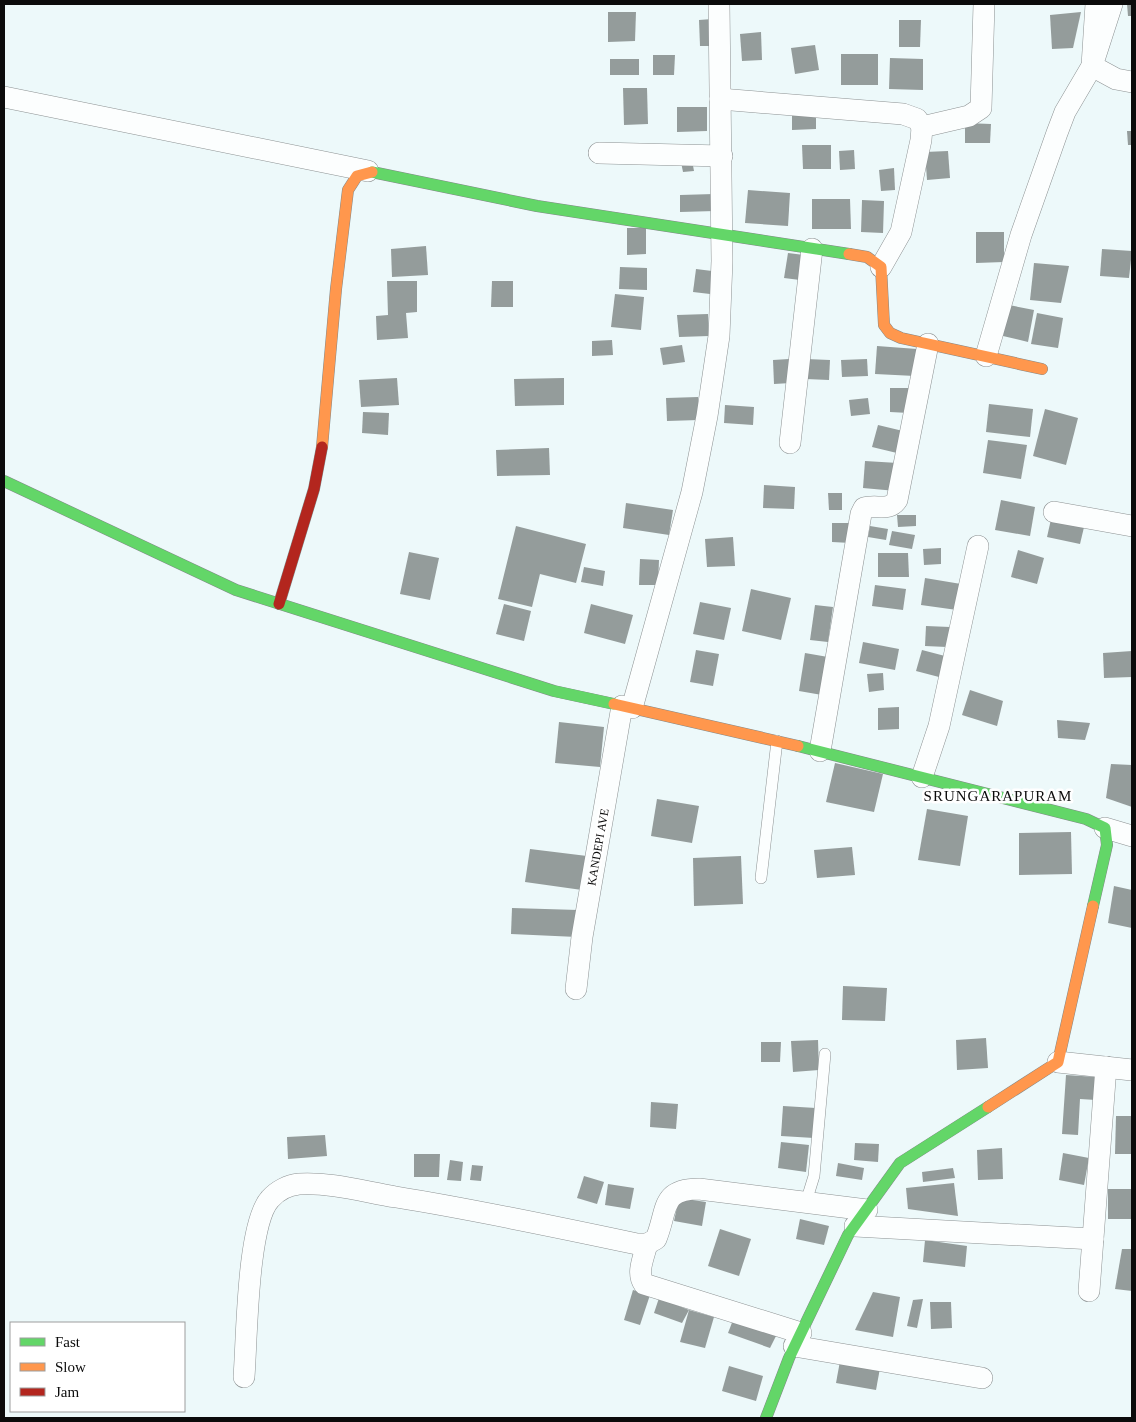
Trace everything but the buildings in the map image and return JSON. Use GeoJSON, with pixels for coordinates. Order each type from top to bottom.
{"type":"FeatureCollection","features":[{"type":"Feature","properties":{"kind":"street","name":"KANDEPI AVE"},"geometry":{"type":"LineString","coordinates":[[576,989],[582,936],[627,707],[692,492],[707,416],[719,336],[722,235],[720,4]]}},
{"type":"Feature","properties":{"kind":"street"},"geometry":{"type":"LineString","coordinates":[[922,127],[970,116],[981,108],[984,4]]}},
{"type":"Feature","properties":{"kind":"street"},"geometry":{"type":"LineString","coordinates":[[1092,66],[1096,4]]}},
{"type":"Feature","properties":{"kind":"street"},"geometry":{"type":"LineString","coordinates":[[986,356],[1021,235],[1057,133],[1065,112],[1092,66],[1112,4]]}},
{"type":"Feature","properties":{"kind":"street"},"geometry":{"type":"LineString","coordinates":[[1092,66],[1116,78],[1132,82]]}},
{"type":"Feature","properties":{"kind":"street"},"geometry":{"type":"LineString","coordinates":[[4,97],[537,206],[867,258],[881,267]]}},
{"type":"Feature","properties":{"kind":"street"},"geometry":{"type":"LineString","coordinates":[[720,99],[903,114],[917,119],[922,127],[901,232],[881,267],[884,325],[890,333],[928,344],[1042,369]]}},
{"type":"Feature","properties":{"kind":"street"},"geometry":{"type":"LineString","coordinates":[[599,153],[722,156]]}},
{"type":"Feature","properties":{"kind":"street"},"geometry":{"type":"LineString","coordinates":[[279,604],[314,489],[322,446],[336,289],[348,190],[351,180],[356,174],[368,171]]}},
{"type":"Feature","properties":{"kind":"street"},"geometry":{"type":"LineString","coordinates":[[790,443],[812,249]]}},
{"type":"Feature","properties":{"kind":"street"},"geometry":{"type":"LineString","coordinates":[[820,751],[862,514],[864,508],[888,508],[894,505],[897,500],[928,344]]}},
{"type":"Feature","properties":{"kind":"street"},"geometry":{"type":"LineString","coordinates":[[4,481],[236,590],[554,691],[777,740],[1086,818],[1105,828],[1132,836]]}},
{"type":"Feature","properties":{"kind":"street"},"geometry":{"type":"LineString","coordinates":[[1054,512],[1132,526]]}},
{"type":"Feature","properties":{"kind":"street"},"geometry":{"type":"LineString","coordinates":[[922,777],[939,726],[978,546]]}},
{"type":"Feature","properties":{"kind":"street"},"geometry":{"type":"LineString","coordinates":[[1058,1062],[1107,845],[1105,828]]}},
{"type":"Feature","properties":{"kind":"street"},"geometry":{"type":"LineString","coordinates":[[766,1418],[798,1340],[861,1218],[900,1163],[1058,1062],[1132,1070]]}},
{"type":"Feature","properties":{"kind":"street"},"geometry":{"type":"LineString","coordinates":[[1089,1291],[1106,1067]]}},
{"type":"Feature","properties":{"kind":"street"},"geometry":{"type":"LineString","coordinates":[[244,1377],[254,1239],[261,1214],[269,1200],[282,1189],[298,1184],[332,1186],[480,1210],[637,1244],[647,1244],[656,1239],[667,1203],[673,1193],[681,1189],[699,1189],[806,1202],[861,1218],[1092,1239]]}},
{"type":"Feature","properties":{"kind":"street"},"geometry":{"type":"LineString","coordinates":[[647,1244],[640,1278],[644,1284],[798,1340],[982,1378]]}},
{"type":"Feature","properties":{"kind":"lane"},"geometry":{"type":"LineString","coordinates":[[761,878],[777,740]]}},
{"type":"Feature","properties":{"kind":"lane"},"geometry":{"type":"LineString","coordinates":[[806,1202],[814,1176],[826,1054]]}},
{"type":"Feature","properties":{"kind":"traffic: fast"},"geometry":{"type":"LineString","coordinates":[[372,172],[537,206],[849,254]]}},
{"type":"Feature","properties":{"kind":"traffic: fast"},"geometry":{"type":"LineString","coordinates":[[4,481],[236,590],[554,691],[614,704]]}},
{"type":"Feature","properties":{"kind":"traffic: fast"},"geometry":{"type":"LineString","coordinates":[[798,746],[1086,819],[1105,828],[1107,845],[1093,906]]}},
{"type":"Feature","properties":{"kind":"traffic: fast"},"geometry":{"type":"LineString","coordinates":[[766,1418],[789,1358],[848,1235],[900,1163],[988,1107]]}},
{"type":"Feature","properties":{"kind":"traffic: slow"},"geometry":{"type":"LineString","coordinates":[[322,447],[336,289],[348,190],[357,176],[372,172]]}},
{"type":"Feature","properties":{"kind":"traffic: slow"},"geometry":{"type":"LineString","coordinates":[[849,254],[867,257],[881,267],[884,325],[890,333],[901,338],[1042,369]]}},
{"type":"Feature","properties":{"kind":"traffic: slow"},"geometry":{"type":"LineString","coordinates":[[614,704],[798,746]]}},
{"type":"Feature","properties":{"kind":"traffic: slow"},"geometry":{"type":"LineString","coordinates":[[988,1107],[1058,1062],[1093,906]]}},
{"type":"Feature","properties":{"kind":"traffic: jam"},"geometry":{"type":"LineString","coordinates":[[279,604],[314,489],[322,447]]}},
{"type":"Feature","properties":{"kind":"district","name":"SRUNGARAPURAM"},"geometry":{"type":"Point","coordinates":[998,796]}}]}
